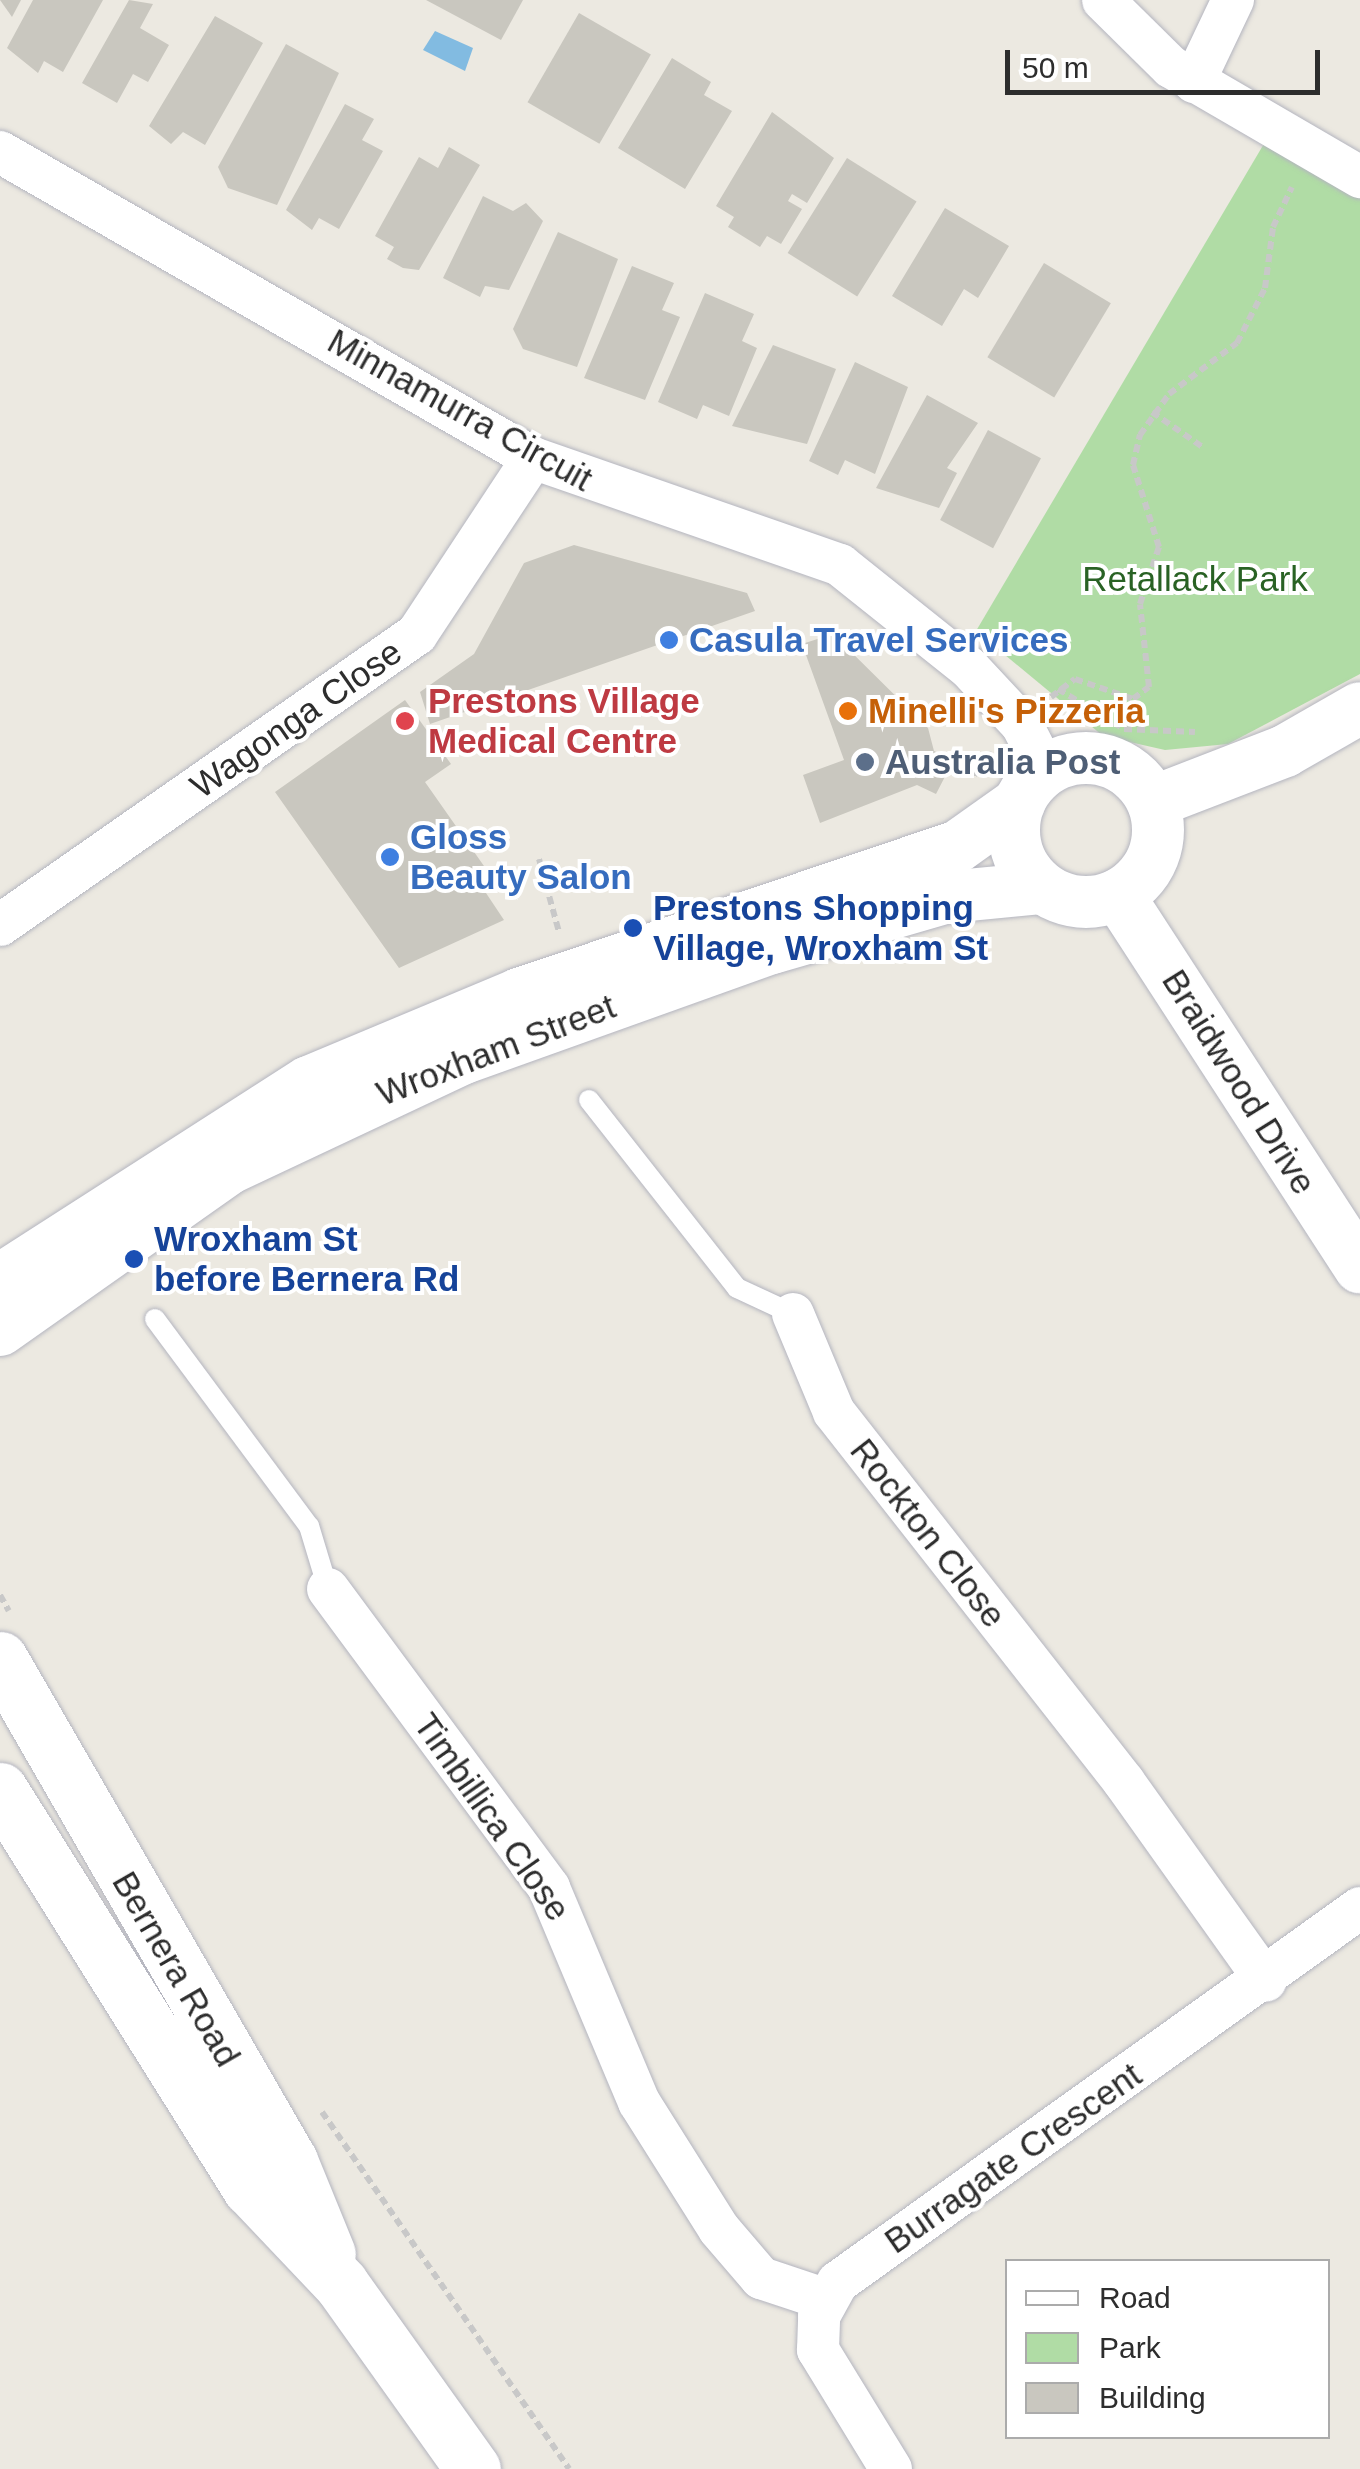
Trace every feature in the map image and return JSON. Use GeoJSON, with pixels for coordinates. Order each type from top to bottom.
{"type":"FeatureCollection","features":[{"type":"Feature","properties":{"kind":"main road","name":"Bernera Road"},"geometry":{"type":"LineString","coordinates":[[0,1659],[290,2160],[341,2284]]}},
{"type":"Feature","properties":{"kind":"main road","name":"Bernera Road"},"geometry":{"type":"LineString","coordinates":[[0,1790],[250,2188],[341,2284],[473,2469]]}},
{"type":"Feature","properties":{"kind":"street"},"geometry":{"type":"LineString","coordinates":[[1103,0],[1194,82],[1360,177]]}},
{"type":"Feature","properties":{"kind":"street"},"geometry":{"type":"LineString","coordinates":[[1194,82],[1233,0]]}},
{"type":"Feature","properties":{"kind":"street","name":"Minnamurra Circuit"},"geometry":{"type":"LineString","coordinates":[[0,152],[533,458],[639,502],[813,551],[868,582],[980,680],[1022,725],[1032,786]]}},
{"type":"Feature","properties":{"kind":"street","name":"Wagonga Close"},"geometry":{"type":"LineString","coordinates":[[0,925],[418,634],[533,458]]}},
{"type":"Feature","properties":{"kind":"street"},"geometry":{"type":"LineString","coordinates":[[1153,802],[1285,751],[1360,708]]}},
{"type":"Feature","properties":{"kind":"street"},"geometry":{"type":"LineString","coordinates":[[1110,762],[1153,802],[1156,850],[1118,895],[1080,903],[1043,888],[1016,850],[1032,786],[1110,762]]}},
{"type":"Feature","properties":{"kind":"street","name":"Wroxham Street"},"geometry":{"type":"LineString","coordinates":[[0,1280],[308,1082],[519,994],[957,847],[1032,786]]}},
{"type":"Feature","properties":{"kind":"street","name":"Wroxham Street"},"geometry":{"type":"LineString","coordinates":[[0,1330],[228,1169],[464,1058],[772,948],[947,897],[1043,888]]}},
{"type":"Feature","properties":{"kind":"street","name":"Braidwood Drive"},"geometry":{"type":"LineString","coordinates":[[1118,895],[1360,1267]]}},
{"type":"Feature","properties":{"kind":"street","name":"Rockton Close"},"geometry":{"type":"LineString","coordinates":[[794,1314],[834,1412],[1124,1782],[1266,1981]]}},
{"type":"Feature","properties":{"kind":"street","name":"Timbillica Close"},"geometry":{"type":"LineString","coordinates":[[328,1590],[549,1888],[639,2102],[719,2229],[761,2278],[824,2299]]}},
{"type":"Feature","properties":{"kind":"street","name":"Burragate Crescent"},"geometry":{"type":"LineString","coordinates":[[824,2299],[1266,1981],[1360,1908]]}},
{"type":"Feature","properties":{"kind":"street"},"geometry":{"type":"LineString","coordinates":[[824,2299],[817,2330],[826,2372],[891,2469]]}},
{"type":"Feature","properties":{"kind":"lane","name":"Rockton Close"},"geometry":{"type":"LineString","coordinates":[[588,1100],[737,1288],[794,1314]]}},
{"type":"Feature","properties":{"kind":"lane","name":"Timbillica Close"},"geometry":{"type":"LineString","coordinates":[[155,1319],[309,1526],[328,1590]]}},
{"type":"Feature","properties":{"kind":"path"},"geometry":{"type":"LineString","coordinates":[[1211,729],[1124,728],[1058,689],[1075,679],[1134,698],[1149,687],[1140,604],[1160,548],[1133,465],[1152,412],[1237,343],[1265,288],[1279,209],[1312,151]]}},
{"type":"Feature","properties":{"kind":"path"},"geometry":{"type":"LineString","coordinates":[[1152,412],[1204,448]]}},
{"type":"Feature","properties":{"kind":"path"},"geometry":{"type":"LineString","coordinates":[[539,859],[555,921]]}},
{"type":"Feature","properties":{"kind":"green space","name":"Retallack Park"},"geometry":{"type":"Polygon","coordinates":[[[1265,142],[1360,194],[1360,674],[1228,744],[1165,750],[1103,736],[976,631],[1265,142]]]}},
{"type":"Feature","properties":{"kind":"water"},"geometry":{"type":"Polygon","coordinates":[[[435,31],[473,48],[465,71],[423,50],[435,31]]]}},
{"type":"Feature","properties":{"kind":"building"},"geometry":{"type":"Polygon","coordinates":[[[0,0],[21,0],[12,17],[0,0]]]}},
{"type":"Feature","properties":{"kind":"building"},"geometry":{"type":"Polygon","coordinates":[[[33,0],[103,0],[63,72],[44,61],[38,73],[7,48],[33,0]]]}},
{"type":"Feature","properties":{"kind":"building"},"geometry":{"type":"Polygon","coordinates":[[[129,0],[153,4],[140,28],[169,45],[148,82],[133,74],[117,103],[82,83],[129,0]]]}},
{"type":"Feature","properties":{"kind":"building"},"geometry":{"type":"Polygon","coordinates":[[[426,0],[523,0],[501,40],[426,0]]]}},
{"type":"Feature","properties":{"kind":"building"},"geometry":{"type":"Polygon","coordinates":[[[579,13],[651,54],[599,144],[528,102],[579,13]]]}},
{"type":"Feature","properties":{"kind":"building"},"geometry":{"type":"Polygon","coordinates":[[[215,16],[263,43],[205,145],[183,132],[171,144],[149,126],[215,16]]]}},
{"type":"Feature","properties":{"kind":"building"},"geometry":{"type":"Polygon","coordinates":[[[286,44],[339,73],[277,205],[228,188],[218,167],[286,44]]]}},
{"type":"Feature","properties":{"kind":"building"},"geometry":{"type":"Polygon","coordinates":[[[672,58],[711,82],[704,95],[732,111],[685,189],[618,148],[672,58]]]}},
{"type":"Feature","properties":{"kind":"building"},"geometry":{"type":"Polygon","coordinates":[[[345,104],[374,119],[362,140],[383,151],[339,229],[319,218],[312,230],[286,210],[345,104]]]}},
{"type":"Feature","properties":{"kind":"building"},"geometry":{"type":"Polygon","coordinates":[[[772,112],[834,158],[807,203],[792,194],[788,201],[802,209],[781,244],[767,236],[760,247],[728,227],[734,217],[716,206],[772,112]]]}},
{"type":"Feature","properties":{"kind":"building"},"geometry":{"type":"Polygon","coordinates":[[[449,147],[480,165],[419,270],[403,268],[387,259],[394,247],[375,236],[419,157],[438,168],[449,147]]]}},
{"type":"Feature","properties":{"kind":"building"},"geometry":{"type":"Polygon","coordinates":[[[847,158],[917,201],[857,296],[788,253],[847,158]]]}},
{"type":"Feature","properties":{"kind":"building"},"geometry":{"type":"Polygon","coordinates":[[[483,196],[513,211],[526,203],[543,221],[509,290],[485,286],[480,297],[443,278],[483,196]]]}},
{"type":"Feature","properties":{"kind":"building"},"geometry":{"type":"Polygon","coordinates":[[[945,208],[1009,246],[978,298],[964,289],[942,326],[892,296],[945,208]]]}},
{"type":"Feature","properties":{"kind":"building"},"geometry":{"type":"Polygon","coordinates":[[[558,232],[618,259],[577,367],[523,349],[513,329],[558,232]]]}},
{"type":"Feature","properties":{"kind":"building"},"geometry":{"type":"Polygon","coordinates":[[[1044,263],[1111,303],[1054,397],[987,357],[1044,263]]]}},
{"type":"Feature","properties":{"kind":"building"},"geometry":{"type":"Polygon","coordinates":[[[632,266],[674,283],[662,310],[680,317],[645,400],[584,378],[632,266]]]}},
{"type":"Feature","properties":{"kind":"building"},"geometry":{"type":"Polygon","coordinates":[[[705,293],[754,314],[742,341],[757,348],[729,416],[703,405],[697,419],[658,402],[705,293]]]}},
{"type":"Feature","properties":{"kind":"building"},"geometry":{"type":"Polygon","coordinates":[[[773,345],[836,369],[807,444],[732,426],[773,345]]]}},
{"type":"Feature","properties":{"kind":"building"},"geometry":{"type":"Polygon","coordinates":[[[855,362],[908,387],[875,474],[845,460],[838,475],[809,461],[855,362]]]}},
{"type":"Feature","properties":{"kind":"building"},"geometry":{"type":"Polygon","coordinates":[[[927,395],[978,423],[947,468],[957,473],[939,508],[876,488],[927,395]]]}},
{"type":"Feature","properties":{"kind":"building"},"geometry":{"type":"Polygon","coordinates":[[[988,430],[1041,458],[993,548],[940,520],[988,430]]]}},
{"type":"Feature","properties":{"kind":"building"},"geometry":{"type":"Polygon","coordinates":[[[574,545],[747,593],[755,611],[430,724],[420,692],[474,654],[524,563],[574,545]]]}},
{"type":"Feature","properties":{"kind":"building"},"geometry":{"type":"Polygon","coordinates":[[[833,634],[928,728],[934,751],[953,761],[936,794],[917,785],[820,823],[803,775],[844,760],[802,644],[833,634]]]}},
{"type":"Feature","properties":{"kind":"building"},"geometry":{"type":"Polygon","coordinates":[[[405,700],[451,764],[425,782],[491,876],[480,884],[504,920],[399,968],[275,792],[405,700]]]}},
{"type":"Feature","properties":{"kind":"place","name":"Casula Travel Services"},"geometry":{"type":"Point","coordinates":[669,640]}},
{"type":"Feature","properties":{"kind":"place","name":"Minelli's Pizzeria"},"geometry":{"type":"Point","coordinates":[848,711]}},
{"type":"Feature","properties":{"kind":"place","name":"Prestons Village Medical Centre"},"geometry":{"type":"Point","coordinates":[405,721]}},
{"type":"Feature","properties":{"kind":"place","name":"Australia Post"},"geometry":{"type":"Point","coordinates":[865,762]}},
{"type":"Feature","properties":{"kind":"place","name":"Gloss Beauty Salon"},"geometry":{"type":"Point","coordinates":[390,857]}},
{"type":"Feature","properties":{"kind":"place","name":"Prestons Shopping Village, Wroxham St"},"geometry":{"type":"Point","coordinates":[633,928]}},
{"type":"Feature","properties":{"kind":"place","name":"Wroxham St before Bernera Rd"},"geometry":{"type":"Point","coordinates":[134,1259]}}]}
